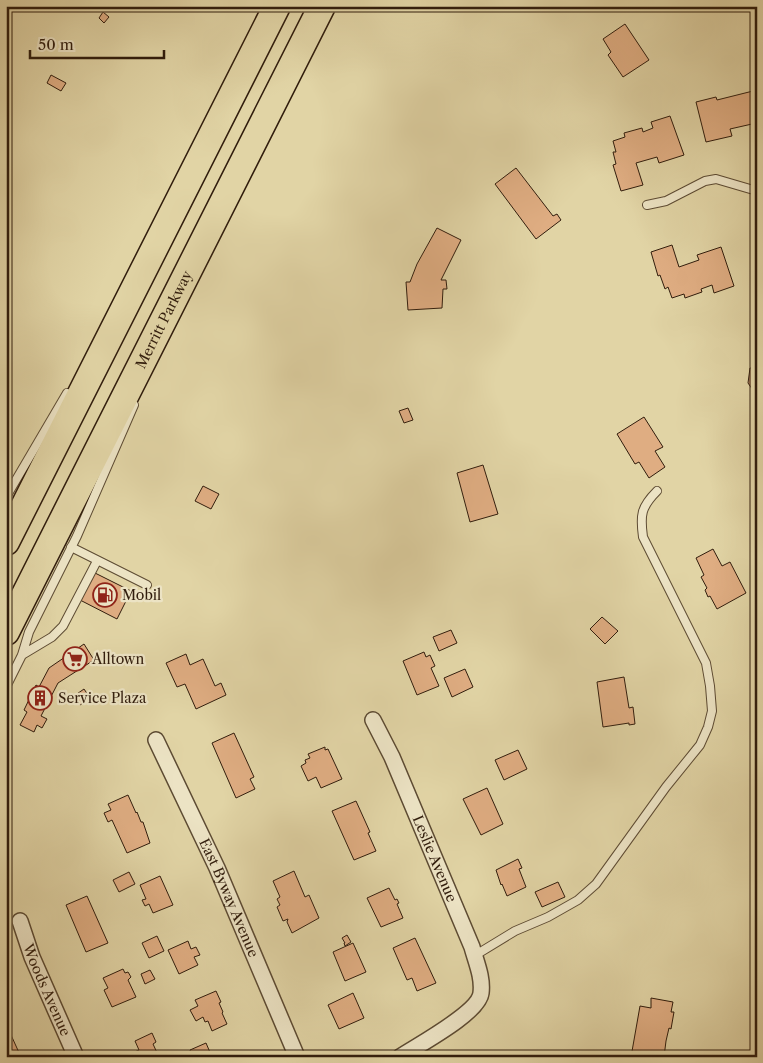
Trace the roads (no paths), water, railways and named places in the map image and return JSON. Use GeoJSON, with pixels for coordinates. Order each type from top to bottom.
{"type":"FeatureCollection","features":[{"type":"Feature","properties":{"kind":"highway"},"geometry":{"type":"LineString","coordinates":[[6,542],[277,6]]}},
{"type":"Feature","properties":{"kind":"highway","name":"Merritt Parkway"},"geometry":{"type":"LineString","coordinates":[[6,632],[322,6]]}},
{"type":"Feature","properties":{"kind":"street","name":"Leslie Avenue"},"geometry":{"type":"LineString","coordinates":[[373,720],[392,756],[474,956],[482,980],[482,994],[478,1003],[463,1017],[400,1057]]}},
{"type":"Feature","properties":{"kind":"street","name":"East Byway Avenue"},"geometry":{"type":"LineString","coordinates":[[156,740],[220,875],[298,1057]]}},
{"type":"Feature","properties":{"kind":"street","name":"Woods Avenue"},"geometry":{"type":"LineString","coordinates":[[20,921],[32,957],[76,1057]]}},
{"type":"Feature","properties":{"kind":"lane"},"geometry":{"type":"LineString","coordinates":[[647,205],[666,201],[705,181],[716,179],[757,191]]}},
{"type":"Feature","properties":{"kind":"lane"},"geometry":{"type":"LineString","coordinates":[[98,342],[162,234]]}},
{"type":"Feature","properties":{"kind":"lane"},"geometry":{"type":"LineString","coordinates":[[149,367],[176,296]]}},
{"type":"Feature","properties":{"kind":"lane"},"geometry":{"type":"LineString","coordinates":[[6,497],[73,383]]}},
{"type":"Feature","properties":{"kind":"lane"},"geometry":{"type":"LineString","coordinates":[[6,687],[22,655],[29,632],[72,548],[138,394]]}},
{"type":"Feature","properties":{"kind":"lane"},"geometry":{"type":"LineString","coordinates":[[474,956],[515,931],[548,917],[578,900],[596,884],[666,787],[700,745],[708,728],[712,711],[706,662],[643,537],[642,510],[657,490]]}},
{"type":"Feature","properties":{"kind":"lane"},"geometry":{"type":"LineString","coordinates":[[72,548],[147,584]]}},
{"type":"Feature","properties":{"kind":"lane"},"geometry":{"type":"LineString","coordinates":[[22,655],[52,637],[63,626],[97,560]]}},
{"type":"Feature","properties":{"kind":"place","name":"Mobil"},"geometry":{"type":"Point","coordinates":[105,595]}},
{"type":"Feature","properties":{"kind":"place","name":"Alltown"},"geometry":{"type":"Point","coordinates":[75,659]}},
{"type":"Feature","properties":{"kind":"place","name":"Service Plaza"},"geometry":{"type":"Point","coordinates":[40,698]}}]}
